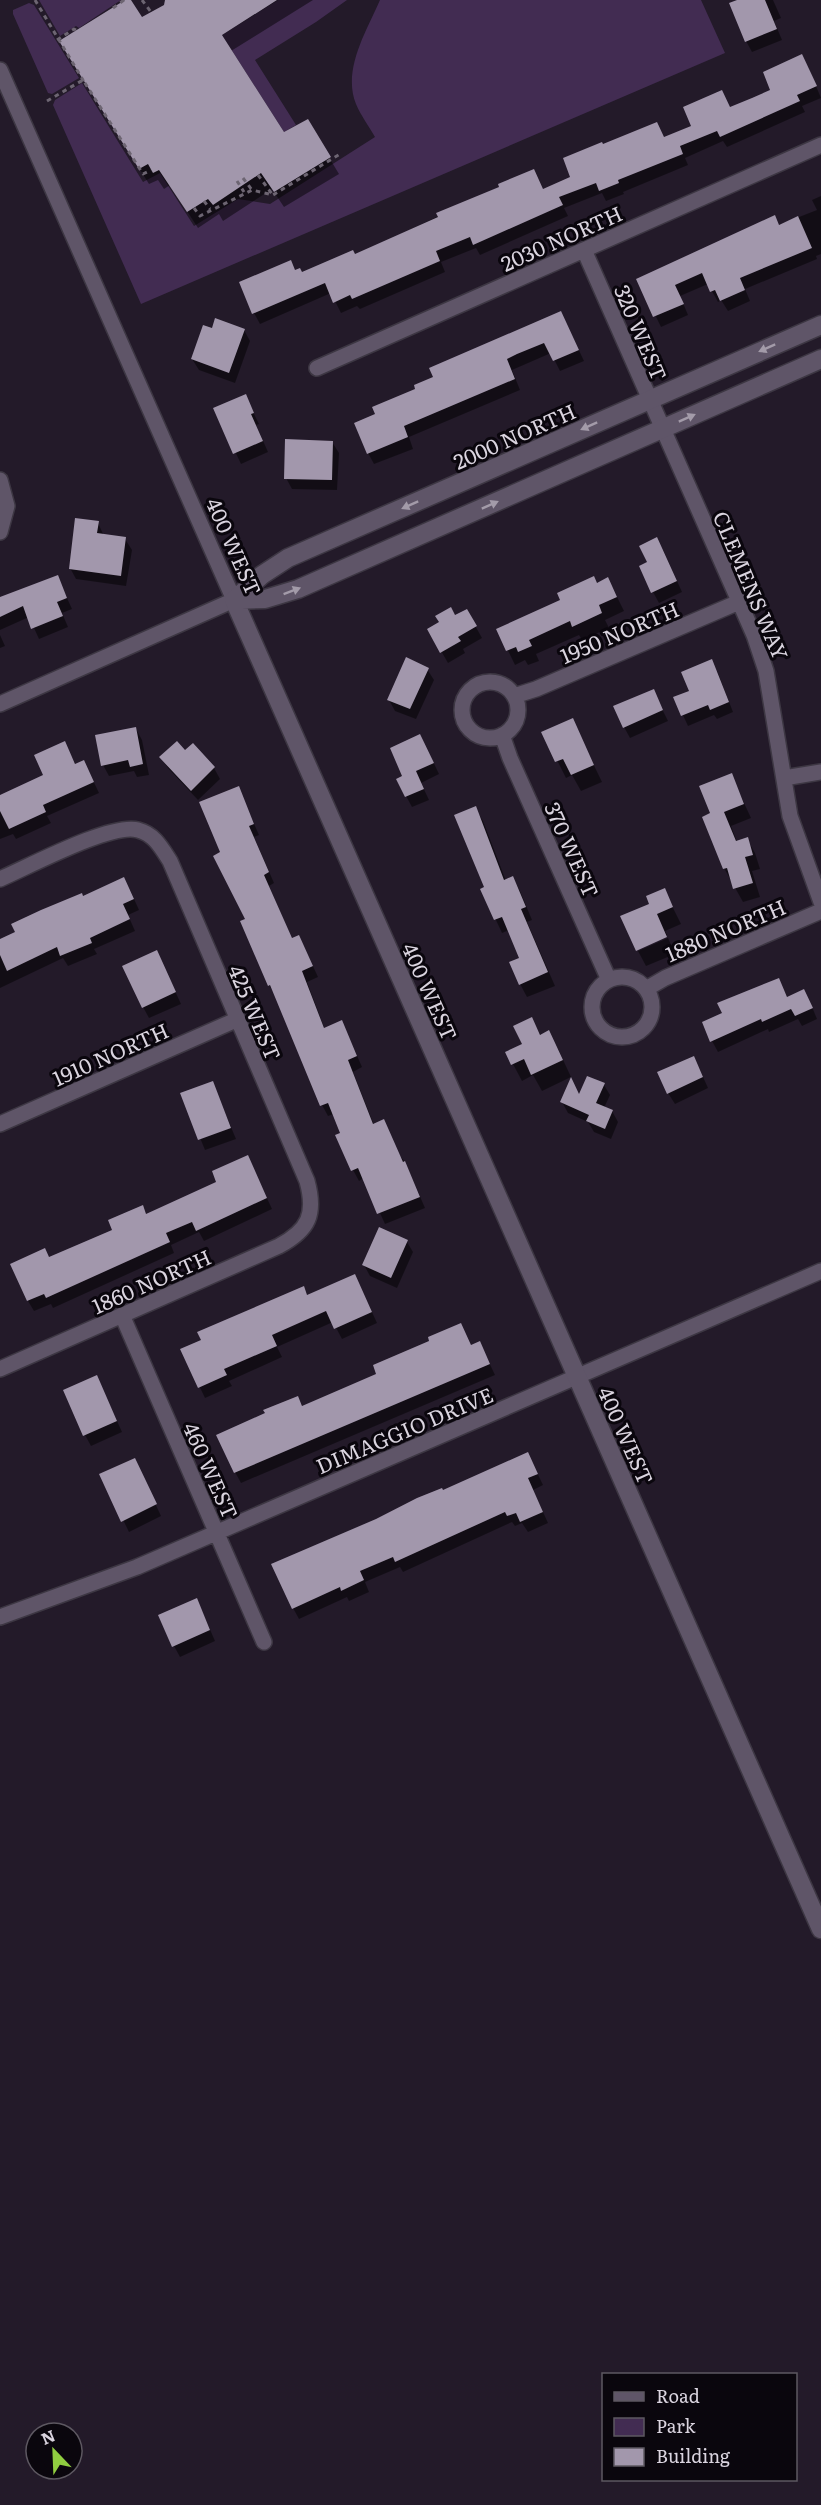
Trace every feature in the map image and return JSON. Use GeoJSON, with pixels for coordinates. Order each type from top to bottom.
{"type":"FeatureCollection","features":[{"type":"Feature","properties":{"kind":"street","name":"400 WEST"},"geometry":{"type":"LineString","coordinates":[[0,70],[821,1929]]}},
{"type":"Feature","properties":{"kind":"street","name":"2030 NORTH"},"geometry":{"type":"LineString","coordinates":[[317,368],[821,145]]}},
{"type":"Feature","properties":{"kind":"street","name":"320 WEST"},"geometry":{"type":"LineString","coordinates":[[584,250],[661,429]]}},
{"type":"Feature","properties":{"kind":"street","name":"2000 NORTH"},"geometry":{"type":"LineString","coordinates":[[0,704],[234,600],[262,575],[288,558],[821,324]]}},
{"type":"Feature","properties":{"kind":"street","name":"2000 NORTH"},"geometry":{"type":"LineString","coordinates":[[234,600],[265,598],[298,589],[821,359]]}},
{"type":"Feature","properties":{"kind":"street","name":"CLEMENS WAY"},"geometry":{"type":"LineString","coordinates":[[661,429],[754,635],[766,671],[790,816],[821,902]]}},
{"type":"Feature","properties":{"kind":"street"},"geometry":{"type":"LineString","coordinates":[[0,480],[7,506],[2,528]]}},
{"type":"Feature","properties":{"kind":"street","name":"1950 NORTH"},"geometry":{"type":"LineString","coordinates":[[514,696],[536,689],[739,602]]}},
{"type":"Feature","properties":{"kind":"street"},"geometry":{"type":"LineString","coordinates":[[489,682],[504,685],[514,696],[517,703],[517,718],[508,731],[502,735],[487,737],[473,732],[464,720],[465,698],[475,686],[489,682]]}},
{"type":"Feature","properties":{"kind":"street","name":"370 WEST"},"geometry":{"type":"LineString","coordinates":[[502,735],[510,758],[609,980]]}},
{"type":"Feature","properties":{"kind":"street"},"geometry":{"type":"LineString","coordinates":[[784,778],[821,771]]}},
{"type":"Feature","properties":{"kind":"street","name":"425 WEST"},"geometry":{"type":"LineString","coordinates":[[0,879],[112,831],[131,828],[153,837],[170,861],[236,1020],[307,1181],[311,1207],[309,1218]]}},
{"type":"Feature","properties":{"kind":"street","name":"1880 NORTH"},"geometry":{"type":"LineString","coordinates":[[646,989],[664,978],[821,911]]}},
{"type":"Feature","properties":{"kind":"street"},"geometry":{"type":"LineString","coordinates":[[625,977],[633,979],[646,989],[652,1004],[652,1012],[645,1026],[631,1036],[615,1036],[607,1033],[595,1022],[592,1006],[597,990],[609,980],[625,977]]}},
{"type":"Feature","properties":{"kind":"street","name":"1910 NORTH"},"geometry":{"type":"LineString","coordinates":[[0,1124],[236,1020]]}},
{"type":"Feature","properties":{"kind":"street","name":"1860 NORTH"},"geometry":{"type":"LineString","coordinates":[[0,1369],[279,1246],[298,1234],[309,1218]]}},
{"type":"Feature","properties":{"kind":"street","name":"DIMAGGIO DRIVE"},"geometry":{"type":"LineString","coordinates":[[0,1617],[137,1567],[821,1271]]}},
{"type":"Feature","properties":{"kind":"street","name":"460 WEST"},"geometry":{"type":"LineString","coordinates":[[122,1315],[264,1642]]}},
{"type":"Feature","properties":{"kind":"path"},"geometry":{"type":"LineString","coordinates":[[35,0],[57,40],[143,174],[151,170]]}},
{"type":"Feature","properties":{"kind":"path"},"geometry":{"type":"LineString","coordinates":[[113,8],[123,0]]}},
{"type":"Feature","properties":{"kind":"path"},"geometry":{"type":"LineString","coordinates":[[142,0],[151,12]]}},
{"type":"Feature","properties":{"kind":"path"},"geometry":{"type":"LineString","coordinates":[[57,40],[74,29],[76,30]]}},
{"type":"Feature","properties":{"kind":"path"},"geometry":{"type":"LineString","coordinates":[[47,101],[84,79]]}},
{"type":"Feature","properties":{"kind":"path"},"geometry":{"type":"LineString","coordinates":[[194,208],[200,216],[227,199],[244,192],[252,190],[273,195],[340,154]]}},
{"type":"Feature","properties":{"kind":"path"},"geometry":{"type":"LineString","coordinates":[[258,175],[273,195]]}},
{"type":"Feature","properties":{"kind":"path"},"geometry":{"type":"LineString","coordinates":[[243,178],[252,190]]}},
{"type":"Feature","properties":{"kind":"path"},"geometry":{"type":"LineString","coordinates":[[237,181],[244,192]]}},
{"type":"Feature","properties":{"kind":"path"},"geometry":{"type":"LineString","coordinates":[[204,201],[210,209]]}},
{"type":"Feature","properties":{"kind":"green space"},"geometry":{"type":"Polygon","coordinates":[[[39,0],[121,0],[79,28],[76,26],[60,36],[39,0]]]}},
{"type":"Feature","properties":{"kind":"green space"},"geometry":{"type":"Polygon","coordinates":[[[278,0],[347,0],[255,60],[296,125],[284,132],[222,35],[278,0]]]}},
{"type":"Feature","properties":{"kind":"green space"},"geometry":{"type":"Polygon","coordinates":[[[380,0],[701,0],[725,53],[141,304],[53,105],[55,100],[82,83],[143,182],[160,173],[194,226],[238,199],[270,204],[375,137],[356,104],[352,91],[352,78],[358,50],[380,0]]]}},
{"type":"Feature","properties":{"kind":"green space"},"geometry":{"type":"Polygon","coordinates":[[[29,3],[34,5],[79,78],[52,94],[48,93],[13,14],[13,10],[29,3]]]}},
{"type":"Feature","properties":{"kind":"building"},"geometry":{"type":"Polygon","coordinates":[[[125,0],[131,0],[142,17],[164,5],[165,0],[277,0],[222,35],[284,132],[308,119],[331,157],[274,192],[261,173],[213,205],[208,199],[187,212],[159,170],[153,173],[148,164],[139,169],[59,41],[125,0]]]}},
{"type":"Feature","properties":{"kind":"building"},"geometry":{"type":"Polygon","coordinates":[[[737,0],[765,0],[777,29],[745,42],[729,3],[737,0]]]}},
{"type":"Feature","properties":{"kind":"building"},"geometry":{"type":"Polygon","coordinates":[[[802,54],[817,86],[797,95],[800,101],[720,137],[717,131],[680,146],[683,154],[618,180],[619,183],[599,191],[596,183],[559,197],[563,205],[473,245],[470,237],[436,251],[440,261],[352,299],[350,295],[333,303],[325,283],[252,314],[239,282],[291,260],[295,270],[300,268],[302,272],[353,250],[355,254],[438,217],[436,213],[499,187],[498,184],[534,169],[543,189],[570,177],[563,158],[657,122],[664,137],[691,126],[683,107],[722,90],[730,107],[770,90],[763,72],[802,54]]]}},
{"type":"Feature","properties":{"kind":"building"},"geometry":{"type":"Polygon","coordinates":[[[775,215],[779,225],[798,216],[812,248],[740,278],[745,290],[720,301],[715,290],[710,292],[702,273],[675,285],[684,304],[653,317],[636,279],[775,215]]]}},
{"type":"Feature","properties":{"kind":"building"},"geometry":{"type":"Polygon","coordinates":[[[561,311],[579,350],[553,361],[544,343],[517,354],[507,359],[515,379],[404,426],[408,437],[367,454],[354,423],[375,414],[372,407],[415,389],[414,385],[433,377],[429,368],[561,311]]]}},
{"type":"Feature","properties":{"kind":"building"},"geometry":{"type":"Polygon","coordinates":[[[215,318],[245,329],[229,373],[191,359],[203,325],[212,328],[215,318]]]}},
{"type":"Feature","properties":{"kind":"building"},"geometry":{"type":"Polygon","coordinates":[[[246,394],[254,413],[251,414],[263,441],[233,454],[213,408],[246,394]]]}},
{"type":"Feature","properties":{"kind":"building"},"geometry":{"type":"Polygon","coordinates":[[[285,439],[333,441],[332,480],[284,479],[285,439]]]}},
{"type":"Feature","properties":{"kind":"building"},"geometry":{"type":"Polygon","coordinates":[[[75,518],[99,521],[97,533],[126,537],[121,576],[69,569],[75,518]]]}},
{"type":"Feature","properties":{"kind":"building"},"geometry":{"type":"Polygon","coordinates":[[[657,537],[677,581],[651,593],[639,566],[647,562],[639,546],[657,537]]]}},
{"type":"Feature","properties":{"kind":"building"},"geometry":{"type":"Polygon","coordinates":[[[58,575],[67,598],[57,602],[63,616],[31,629],[23,606],[0,617],[0,597],[58,575]]]}},
{"type":"Feature","properties":{"kind":"building"},"geometry":{"type":"Polygon","coordinates":[[[594,576],[597,583],[608,577],[617,597],[599,605],[602,613],[572,627],[570,621],[529,640],[532,646],[518,652],[516,647],[506,651],[496,629],[560,600],[557,593],[594,576]]]}},
{"type":"Feature","properties":{"kind":"building"},"geometry":{"type":"Polygon","coordinates":[[[451,607],[455,615],[467,609],[477,626],[458,637],[461,641],[440,653],[427,629],[439,622],[435,616],[451,607]]]}},
{"type":"Feature","properties":{"kind":"building"},"geometry":{"type":"Polygon","coordinates":[[[406,657],[429,668],[410,709],[387,700],[406,657]]]}},
{"type":"Feature","properties":{"kind":"building"},"geometry":{"type":"Polygon","coordinates":[[[712,659],[729,702],[710,710],[708,705],[681,716],[673,697],[689,691],[681,672],[712,659]]]}},
{"type":"Feature","properties":{"kind":"building"},"geometry":{"type":"Polygon","coordinates":[[[654,689],[663,710],[623,728],[613,706],[654,689]]]}},
{"type":"Feature","properties":{"kind":"building"},"geometry":{"type":"Polygon","coordinates":[[[573,718],[594,765],[571,775],[563,759],[555,762],[541,732],[573,718]]]}},
{"type":"Feature","properties":{"kind":"building"},"geometry":{"type":"Polygon","coordinates":[[[136,727],[143,764],[130,767],[128,760],[101,766],[95,735],[136,727]]]}},
{"type":"Feature","properties":{"kind":"building"},"geometry":{"type":"Polygon","coordinates":[[[420,734],[434,763],[416,771],[424,789],[405,797],[396,779],[402,776],[390,748],[420,734]]]}},
{"type":"Feature","properties":{"kind":"building"},"geometry":{"type":"Polygon","coordinates":[[[65,741],[75,764],[84,760],[94,782],[43,805],[46,812],[9,829],[0,811],[0,795],[43,775],[34,755],[65,741]]]}},
{"type":"Feature","properties":{"kind":"building"},"geometry":{"type":"Polygon","coordinates":[[[177,741],[185,750],[193,743],[215,767],[191,791],[159,757],[177,741]]]}},
{"type":"Feature","properties":{"kind":"building"},"geometry":{"type":"Polygon","coordinates":[[[732,773],[744,804],[724,812],[736,841],[748,837],[753,855],[745,857],[753,883],[733,889],[727,868],[723,869],[702,817],[710,813],[699,786],[732,773]]]}},
{"type":"Feature","properties":{"kind":"building"},"geometry":{"type":"Polygon","coordinates":[[[239,786],[254,824],[249,826],[269,872],[264,875],[292,938],[299,935],[313,966],[302,971],[324,1028],[342,1020],[357,1056],[348,1060],[373,1124],[384,1119],[420,1197],[377,1214],[358,1168],[351,1171],[335,1135],[340,1133],[328,1103],[320,1106],[270,985],[268,986],[240,921],[245,919],[213,856],[220,852],[199,802],[239,786]]]}},
{"type":"Feature","properties":{"kind":"building"},"geometry":{"type":"Polygon","coordinates":[[[476,806],[504,880],[513,876],[526,907],[521,909],[548,972],[519,985],[509,962],[519,958],[502,917],[494,920],[480,889],[484,887],[454,815],[476,806]]]}},
{"type":"Feature","properties":{"kind":"building"},"geometry":{"type":"Polygon","coordinates":[[[124,877],[134,899],[123,904],[130,919],[90,938],[92,943],[60,956],[57,947],[7,971],[0,955],[0,939],[15,932],[11,924],[124,877]]]}},
{"type":"Feature","properties":{"kind":"building"},"geometry":{"type":"Polygon","coordinates":[[[665,888],[673,907],[657,914],[667,937],[636,951],[620,916],[649,904],[646,896],[665,888]]]}},
{"type":"Feature","properties":{"kind":"building"},"geometry":{"type":"Polygon","coordinates":[[[157,950],[176,992],[142,1008],[122,966],[157,950]]]}},
{"type":"Feature","properties":{"kind":"building"},"geometry":{"type":"Polygon","coordinates":[[[779,978],[787,997],[804,989],[813,1008],[795,1016],[791,1009],[762,1022],[761,1019],[710,1042],[702,1022],[722,1013],[717,1003],[779,978]]]}},
{"type":"Feature","properties":{"kind":"building"},"geometry":{"type":"Polygon","coordinates":[[[532,1017],[540,1035],[549,1030],[563,1060],[531,1075],[524,1059],[511,1065],[505,1052],[522,1044],[513,1026],[532,1017]]]}},
{"type":"Feature","properties":{"kind":"building"},"geometry":{"type":"Polygon","coordinates":[[[694,1056],[703,1077],[667,1094],[657,1072],[694,1056]]]}},
{"type":"Feature","properties":{"kind":"building"},"geometry":{"type":"Polygon","coordinates":[[[587,1076],[605,1083],[596,1103],[613,1110],[605,1129],[586,1121],[589,1115],[560,1102],[571,1077],[579,1094],[587,1076]]]}},
{"type":"Feature","properties":{"kind":"building"},"geometry":{"type":"Polygon","coordinates":[[[213,1081],[231,1128],[198,1140],[180,1093],[213,1081]]]}},
{"type":"Feature","properties":{"kind":"building"},"geometry":{"type":"Polygon","coordinates":[[[248,1155],[267,1198],[196,1231],[192,1222],[166,1233],[170,1242],[46,1298],[44,1294],[27,1301],[10,1264],[45,1248],[49,1257],[112,1230],[108,1220],[143,1205],[146,1214],[216,1182],[212,1171],[248,1155]]]}},
{"type":"Feature","properties":{"kind":"building"},"geometry":{"type":"Polygon","coordinates":[[[379,1227],[408,1240],[391,1278],[362,1265],[379,1227]]]}},
{"type":"Feature","properties":{"kind":"building"},"geometry":{"type":"Polygon","coordinates":[[[355,1274],[372,1312],[334,1329],[326,1311],[272,1335],[277,1346],[224,1369],[227,1375],[198,1388],[180,1349],[201,1340],[197,1332],[304,1286],[307,1295],[355,1274]]]}},
{"type":"Feature","properties":{"kind":"building"},"geometry":{"type":"Polygon","coordinates":[[[461,1323],[471,1345],[480,1341],[490,1364],[234,1473],[216,1435],[265,1413],[263,1410],[298,1396],[302,1406],[376,1374],[373,1365],[429,1341],[428,1337],[461,1323]]]}},
{"type":"Feature","properties":{"kind":"building"},"geometry":{"type":"Polygon","coordinates":[[[97,1375],[117,1421],[83,1436],[63,1390],[97,1375]]]}},
{"type":"Feature","properties":{"kind":"building"},"geometry":{"type":"Polygon","coordinates":[[[528,1452],[538,1474],[528,1478],[543,1512],[520,1522],[516,1513],[507,1516],[505,1512],[395,1562],[393,1557],[360,1571],[364,1580],[341,1591],[340,1587],[292,1609],[271,1564],[376,1519],[417,1498],[442,1488],[443,1490],[528,1452]]]}},
{"type":"Feature","properties":{"kind":"building"},"geometry":{"type":"Polygon","coordinates":[[[135,1458],[157,1504],[121,1522],[99,1474],[135,1458]]]}},
{"type":"Feature","properties":{"kind":"building"},"geometry":{"type":"Polygon","coordinates":[[[197,1598],[210,1630],[172,1647],[158,1615],[197,1598]]]}}]}
